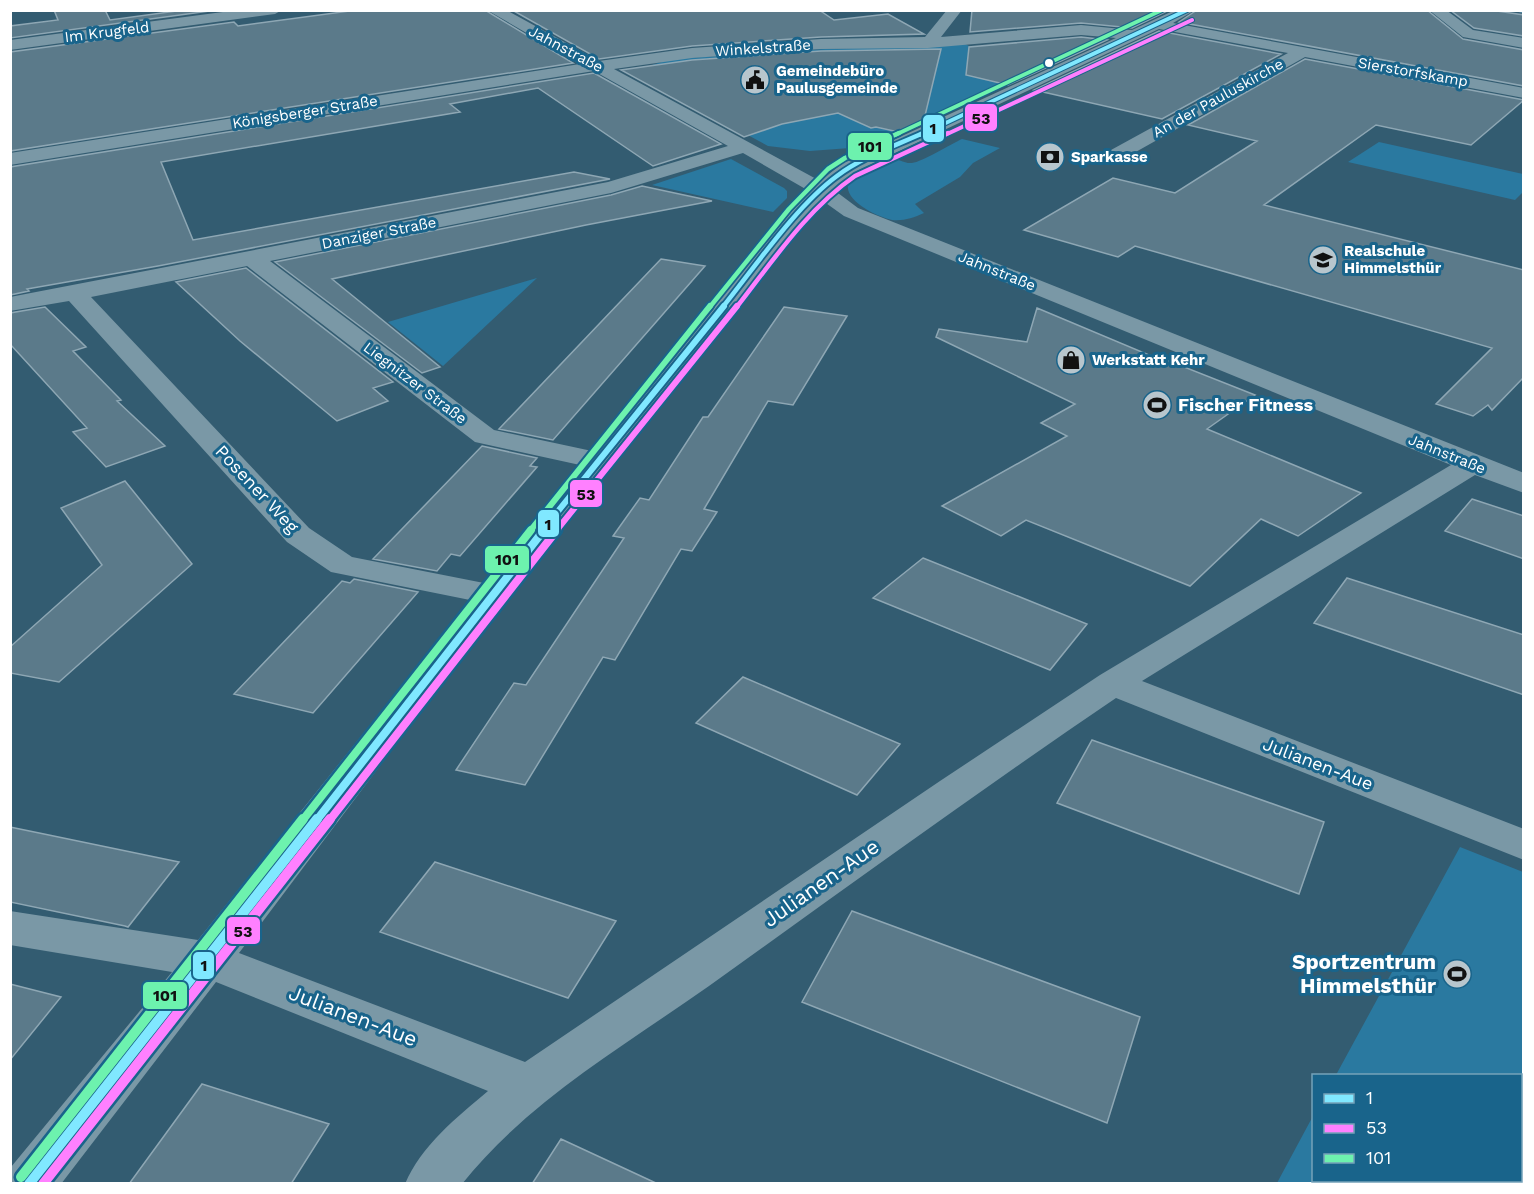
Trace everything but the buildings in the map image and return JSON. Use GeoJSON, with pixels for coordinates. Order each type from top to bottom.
{"type":"FeatureCollection","features":[{"type":"Feature","properties":{"kind":"street","name":"Im Krugfeld"},"geometry":{"type":"LineString","coordinates":[[10,45],[275,10]]}},
{"type":"Feature","properties":{"kind":"street","name":"Jahnstraße"},"geometry":{"type":"LineString","coordinates":[[494,10],[821,190],[844,208],[862,217],[1524,484]]}},
{"type":"Feature","properties":{"kind":"street"},"geometry":{"type":"LineString","coordinates":[[928,42],[955,10]]}},
{"type":"Feature","properties":{"kind":"street"},"geometry":{"type":"LineString","coordinates":[[29,1184],[208,960],[492,594],[800,212],[821,190],[850,167],[1161,25],[1188,10]]}},
{"type":"Feature","properties":{"kind":"street"},"geometry":{"type":"LineString","coordinates":[[1436,10],[1468,34],[1524,43]]}},
{"type":"Feature","properties":{"kind":"street","name":"An der Pauluskirche"},"geometry":{"type":"LineString","coordinates":[[1161,25],[1302,52]]}},
{"type":"Feature","properties":{"kind":"street","name":"Winkelstraße"},"geometry":{"type":"LineString","coordinates":[[600,67],[693,53],[760,47],[928,42],[1081,30],[1138,35]]}},
{"type":"Feature","properties":{"kind":"street","name":"An der Pauluskirche"},"geometry":{"type":"LineString","coordinates":[[1118,154],[1302,52]]}},
{"type":"Feature","properties":{"kind":"street","name":"Sierstorfskamp"},"geometry":{"type":"LineString","coordinates":[[1302,52],[1524,93]]}},
{"type":"Feature","properties":{"kind":"street","name":"Königsberger Straße"},"geometry":{"type":"LineString","coordinates":[[10,159],[569,70],[600,67]]}},
{"type":"Feature","properties":{"kind":"street","name":"Danziger Straße"},"geometry":{"type":"LineString","coordinates":[[10,304],[611,187],[744,147]]}},
{"type":"Feature","properties":{"kind":"street","name":"Liegnitzer Straße"},"geometry":{"type":"LineString","coordinates":[[250,258],[485,436],[601,461]]}},
{"type":"Feature","properties":{"kind":"street","name":"Posener Weg"},"geometry":{"type":"LineString","coordinates":[[75,293],[298,535],[342,565],[492,594]]}},
{"type":"Feature","properties":{"kind":"street","name":"Julianen-Aue"},"geometry":{"type":"LineString","coordinates":[[430,1184],[451,1156],[531,1086],[1006,754],[1113,683],[1472,464]]}},
{"type":"Feature","properties":{"kind":"street","name":"Julianen-Aue"},"geometry":{"type":"LineString","coordinates":[[1113,683],[1524,844]]}},
{"type":"Feature","properties":{"kind":"street","name":"Julianen-Aue"},"geometry":{"type":"LineString","coordinates":[[10,927],[208,960],[531,1086]]}},
{"type":"Feature","properties":{"kind":"shaded area"},"geometry":{"type":"Polygon","coordinates":[[[965,44],[1026,74],[871,143],[850,148],[810,151],[768,146],[636,75],[649,66],[671,59],[825,49],[965,44]]]}},
{"type":"Feature","properties":{"kind":"shaded area"},"geometry":{"type":"Polygon","coordinates":[[[962,139],[1000,148],[973,163],[960,177],[915,204],[924,213],[908,219],[892,220],[866,209],[851,197],[848,189],[849,182],[856,174],[872,164],[889,158],[909,163],[917,162],[962,139]]]}},
{"type":"Feature","properties":{"kind":"shaded area"},"geometry":{"type":"Polygon","coordinates":[[[1379,142],[1523,174],[1523,192],[1515,200],[1348,162],[1379,142]]]}},
{"type":"Feature","properties":{"kind":"shaded area"},"geometry":{"type":"Polygon","coordinates":[[[731,159],[784,188],[787,191],[787,198],[773,212],[652,185],[731,159]]]}},
{"type":"Feature","properties":{"kind":"shaded area"},"geometry":{"type":"Polygon","coordinates":[[[537,278],[443,366],[388,322],[537,278]]]}},
{"type":"Feature","properties":{"kind":"shaded area","name":"Sportzentrum Himmelsthür"},"geometry":{"type":"Polygon","coordinates":[[[1460,847],[1523,872],[1523,1183],[1277,1183],[1312,1118],[1312,1182],[1522,1182],[1522,1074],[1337,1074],[1460,847]]]}},
{"type":"Feature","properties":{"kind":"waterway"},"geometry":{"type":"LineString","coordinates":[[1518,10],[1524,12]]}},
{"type":"Feature","properties":{"kind":"transit line","name":"101"},"geometry":{"type":"LineString","coordinates":[[21,1177],[691,329],[789,209],[828,169],[845,158],[1162,10]]}},
{"type":"Feature","properties":{"kind":"transit line","name":"1"},"geometry":{"type":"LineString","coordinates":[[29,1184],[208,960],[492,594],[796,216],[835,177],[850,167],[1187,10]]}},
{"type":"Feature","properties":{"kind":"transit line","name":"53"},"geometry":{"type":"LineString","coordinates":[[43,1184],[500,601],[804,223],[842,185],[855,176],[1192,20]]}},
{"type":"Feature","properties":{"kind":"place","name":"Gemeindebüro Paulusgemeinde"},"geometry":{"type":"Point","coordinates":[755,80]}},
{"type":"Feature","properties":{"kind":"place","name":"Sparkasse"},"geometry":{"type":"Point","coordinates":[1050,157]}},
{"type":"Feature","properties":{"kind":"place","name":"Realschule Himmelsthür"},"geometry":{"type":"Point","coordinates":[1323,260]}},
{"type":"Feature","properties":{"kind":"place","name":"Werkstatt Kehr"},"geometry":{"type":"Point","coordinates":[1071,360]}},
{"type":"Feature","properties":{"kind":"place","name":"Fischer Fitness"},"geometry":{"type":"Point","coordinates":[1157,405]}},
{"type":"Feature","properties":{"kind":"place","name":"Sportzentrum Himmelsthür"},"geometry":{"type":"Point","coordinates":[1457,974]}}]}
